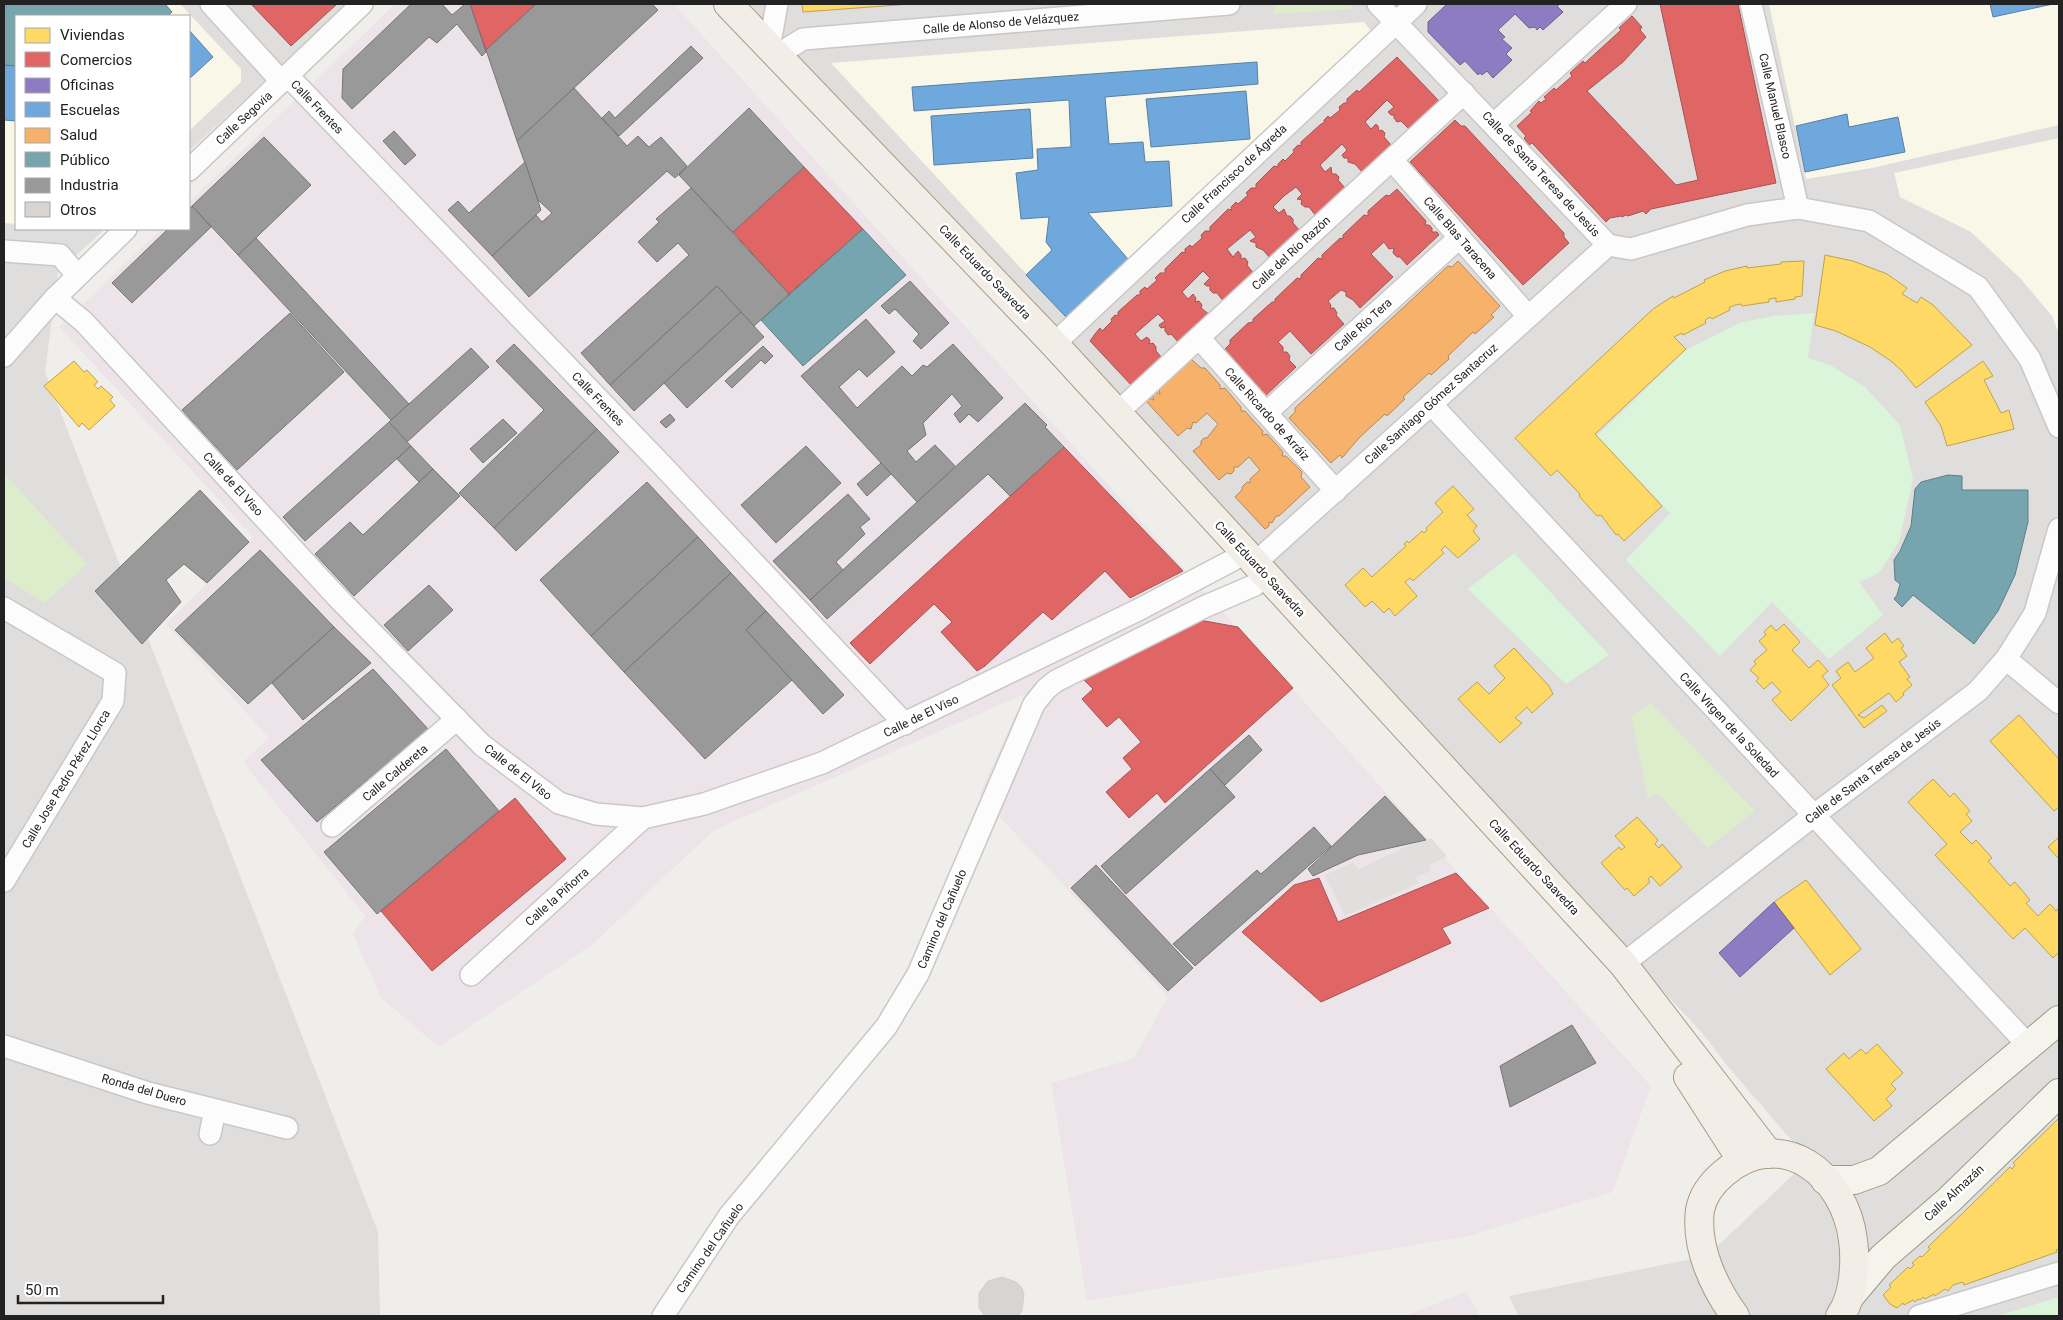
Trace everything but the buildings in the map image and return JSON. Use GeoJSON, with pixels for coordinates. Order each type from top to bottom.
{"type":"FeatureCollection","features":[{"type":"Feature","properties":{"kind":"main road","name":"Calle Eduardo Saavedra"},"geometry":{"type":"LineString","coordinates":[[716,4],[800,99],[1040,357],[1248,569],[1623,964],[1684,1056],[1742,1161]]}},
{"type":"Feature","properties":{"kind":"main road","name":"Calle Eduardo Saavedra"},"geometry":{"type":"LineString","coordinates":[[728,4],[1054,344],[1117,413],[1248,569],[1498,846],[1769,1154]]}},
{"type":"Feature","properties":{"kind":"main road"},"geometry":{"type":"LineString","coordinates":[[1735,1316],[1714,1281],[1703,1251],[1700,1209],[1709,1186],[1732,1166],[1760,1155],[1783,1153],[1812,1166],[1835,1191],[1844,1206],[1852,1231],[1855,1254],[1848,1309]]}},
{"type":"Feature","properties":{"kind":"street","name":"Calle Frentes"},"geometry":{"type":"LineString","coordinates":[[211,4],[661,464],[905,724]]}},
{"type":"Feature","properties":{"kind":"street","name":"Calle Segovia"},"geometry":{"type":"LineString","coordinates":[[190,169],[362,4]]}},
{"type":"Feature","properties":{"kind":"street"},"geometry":{"type":"LineString","coordinates":[[773,51],[777,4]]}},
{"type":"Feature","properties":{"kind":"street","name":"Calle de Alonso de Velázquez"},"geometry":{"type":"LineString","coordinates":[[773,51],[803,39],[1014,13],[1229,4]]}},
{"type":"Feature","properties":{"kind":"street","name":"Calle de Santa Teresa de Jesús"},"geometry":{"type":"LineString","coordinates":[[1378,4],[1608,245],[1631,250],[1748,215],[1798,208],[1869,221],[1978,287],[2030,359],[2059,428]]}},
{"type":"Feature","properties":{"kind":"street","name":"Calle Francisco de Ágreda"},"geometry":{"type":"LineString","coordinates":[[1054,344],[1416,4]]}},
{"type":"Feature","properties":{"kind":"street"},"geometry":{"type":"LineString","coordinates":[[1494,124],[1626,4]]}},
{"type":"Feature","properties":{"kind":"street","name":"Calle Manuel Blasco"},"geometry":{"type":"LineString","coordinates":[[1751,4],[1798,208]]}},
{"type":"Feature","properties":{"kind":"street","name":"Calle del Río Razón"},"geometry":{"type":"LineString","coordinates":[[1117,413],[1464,93]]}},
{"type":"Feature","properties":{"kind":"street","name":"Calle Blas Taracena"},"geometry":{"type":"LineString","coordinates":[[1392,160],[1528,316]]}},
{"type":"Feature","properties":{"kind":"street"},"geometry":{"type":"LineString","coordinates":[[4,356],[54,298],[125,230]]}},
{"type":"Feature","properties":{"kind":"street","name":"Calle Río Tera"},"geometry":{"type":"LineString","coordinates":[[1266,413],[1460,238]]}},
{"type":"Feature","properties":{"kind":"street","name":"Calle Santiago Gómez Santacruz"},"geometry":{"type":"LineString","coordinates":[[1248,569],[1608,245]]}},
{"type":"Feature","properties":{"kind":"street"},"geometry":{"type":"LineString","coordinates":[[4,251],[60,255],[77,275]]}},
{"type":"Feature","properties":{"kind":"street","name":"Calle de El Viso"},"geometry":{"type":"LineString","coordinates":[[54,298],[84,322],[337,597],[482,745],[559,803],[596,814],[643,818],[704,804],[822,763],[1140,609],[1248,569]]}},
{"type":"Feature","properties":{"kind":"street","name":"Calle Ricardo de Arráiz"},"geometry":{"type":"LineString","coordinates":[[1199,338],[1336,491]]}},
{"type":"Feature","properties":{"kind":"street","name":"Calle Virgen de la Soledad"},"geometry":{"type":"LineString","coordinates":[[1431,404],[2028,1046]]}},
{"type":"Feature","properties":{"kind":"street","name":"Calle de Santa Teresa de Jesús"},"geometry":{"type":"LineString","coordinates":[[1623,964],[1813,816],[1966,701],[2006,659],[2035,613],[2059,529]]}},
{"type":"Feature","properties":{"kind":"street","name":"Camino del Cañuelo"},"geometry":{"type":"LineString","coordinates":[[663,1316],[730,1216],[886,1027],[914,982],[1034,704],[1046,689],[1065,676],[1204,607],[1248,569]]}},
{"type":"Feature","properties":{"kind":"street","name":"Calle Jose Pedro Pérez Llorca"},"geometry":{"type":"LineString","coordinates":[[4,608],[115,672],[113,701],[4,881]]}},
{"type":"Feature","properties":{"kind":"street"},"geometry":{"type":"LineString","coordinates":[[2006,659],[2059,703]]}},
{"type":"Feature","properties":{"kind":"street","name":"Calle Caldereta"},"geometry":{"type":"LineString","coordinates":[[332,826],[458,719]]}},
{"type":"Feature","properties":{"kind":"street","name":"Calle la Piñorra"},"geometry":{"type":"LineString","coordinates":[[471,975],[643,818]]}},
{"type":"Feature","properties":{"kind":"street"},"geometry":{"type":"LineString","coordinates":[[1825,1180],[1854,1180],[1879,1170],[2059,1020]]}},
{"type":"Feature","properties":{"kind":"street","name":"Ronda del Duero"},"geometry":{"type":"LineString","coordinates":[[4,1046],[148,1093],[287,1128]]}},
{"type":"Feature","properties":{"kind":"street","name":"Calle Almazán"},"geometry":{"type":"LineString","coordinates":[[1848,1309],[1883,1257],[1948,1200],[2059,1093]]}},
{"type":"Feature","properties":{"kind":"street"},"geometry":{"type":"LineString","coordinates":[[210,1134],[215,1110]]}},
{"type":"Feature","properties":{"kind":"street"},"geometry":{"type":"LineString","coordinates":[[1919,1316],[2059,1273]]}},
{"type":"Feature","properties":{"kind":"shaded area"},"geometry":{"type":"Polygon","coordinates":[[[4,4],[347,4],[190,150],[190,15],[15,15],[15,230],[104,230],[58,272],[45,372],[378,1232],[380,1316],[4,1316],[4,4]]]}},
{"type":"Feature","properties":{"kind":"shaded area"},"geometry":{"type":"Polygon","coordinates":[[[4,4],[180,4],[241,69],[241,82],[190,130],[190,15],[15,15],[15,224],[4,223],[4,4]]]}},
{"type":"Feature","properties":{"kind":"shaded area"},"geometry":{"type":"Polygon","coordinates":[[[395,4],[674,4],[1651,1086],[1613,1192],[1468,1236],[1087,1301],[1051,1083],[1134,1058],[1168,997],[979,795],[1025,694],[714,830],[593,944],[439,1047],[381,998],[353,934],[365,916],[243,762],[269,738],[166,624],[253,537],[59,327],[160,230],[190,230],[190,201],[395,4]]]}},
{"type":"Feature","properties":{"kind":"shaded area"},"geometry":{"type":"Polygon","coordinates":[[[749,4],[2059,4],[2059,1316],[1518,1316],[1509,1296],[1707,1256],[1811,1158],[1801,1151],[1729,1068],[1704,1035],[1248,547],[1096,378],[749,4]]]}},
{"type":"Feature","properties":{"kind":"shaded area"},"geometry":{"type":"Polygon","coordinates":[[[1769,4],[2059,4],[2059,125],[1872,168],[1806,179],[1769,4]]]}},
{"type":"Feature","properties":{"kind":"shaded area"},"geometry":{"type":"Polygon","coordinates":[[[1364,22],[1372,32],[1066,317],[831,63],[1364,22]]]}},
{"type":"Feature","properties":{"kind":"shaded area"},"geometry":{"type":"Polygon","coordinates":[[[2059,138],[2059,334],[2052,316],[2021,279],[1971,232],[1900,197],[1894,173],[2059,138]]]}},
{"type":"Feature","properties":{"kind":"shaded area"},"geometry":{"type":"Polygon","coordinates":[[[1431,838],[1447,856],[1429,865],[1431,871],[1416,877],[1419,883],[1345,916],[1325,875],[1353,862],[1359,869],[1403,848],[1431,838]]]}},
{"type":"Feature","properties":{"kind":"shaded area"},"geometry":{"type":"Polygon","coordinates":[[[1466,1292],[1480,1316],[1405,1316],[1466,1292]]]}},
{"type":"Feature","properties":{"kind":"green space"},"geometry":{"type":"Polygon","coordinates":[[[1274,4],[1348,4],[1353,9],[1275,14],[1274,4]]]}},
{"type":"Feature","properties":{"kind":"green space"},"geometry":{"type":"Polygon","coordinates":[[[1814,313],[1808,358],[1830,365],[1865,387],[1900,425],[1913,479],[1899,542],[1879,573],[1859,582],[1883,615],[1829,659],[1772,602],[1720,656],[1626,560],[1670,513],[1597,436],[1686,350],[1739,323],[1773,316],[1814,313]]]}},
{"type":"Feature","properties":{"kind":"green space"},"geometry":{"type":"Polygon","coordinates":[[[4,473],[87,564],[45,603],[4,578],[4,473]]]}},
{"type":"Feature","properties":{"kind":"green space"},"geometry":{"type":"Polygon","coordinates":[[[1514,553],[1609,655],[1566,684],[1468,589],[1514,553]]]}},
{"type":"Feature","properties":{"kind":"green space"},"geometry":{"type":"Polygon","coordinates":[[[1651,703],[1755,811],[1708,848],[1658,794],[1648,799],[1631,716],[1651,703]]]}},
{"type":"Feature","properties":{"kind":"green space"},"geometry":{"type":"Polygon","coordinates":[[[2059,1297],[2059,1316],[1997,1316],[2059,1297]]]}}]}
